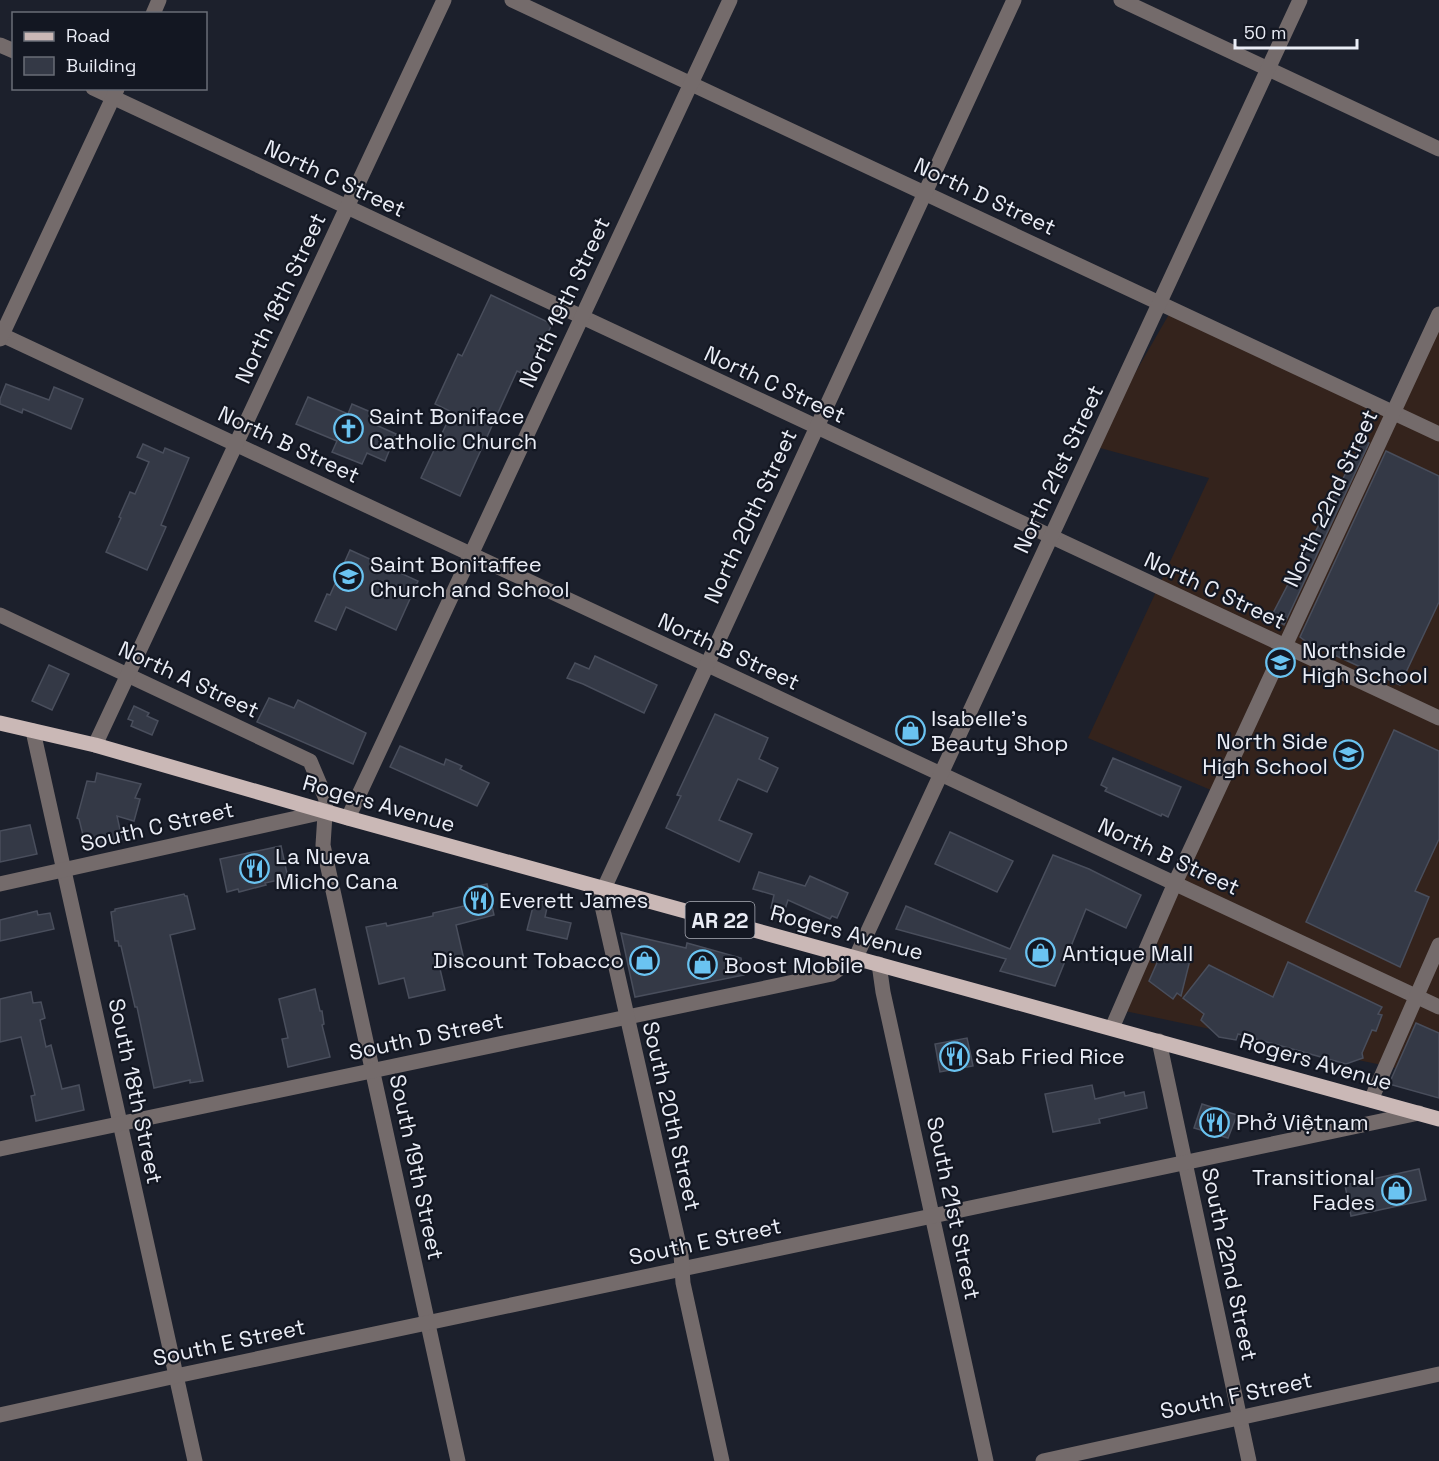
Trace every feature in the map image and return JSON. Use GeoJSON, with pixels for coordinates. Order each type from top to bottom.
{"type":"FeatureCollection","features":[{"type":"Feature","properties":{"kind":"main road","name":"Rogers Avenue"},"geometry":{"type":"LineString","coordinates":[[0,723],[95,745],[324,812],[856,957],[1439,1120]]}},
{"type":"Feature","properties":{"kind":"street","name":"North 18th Street"},"geometry":{"type":"LineString","coordinates":[[95,745],[444,0]]}},
{"type":"Feature","properties":{"kind":"street","name":"North D Street"},"geometry":{"type":"LineString","coordinates":[[512,0],[1439,434]]}},
{"type":"Feature","properties":{"kind":"street","name":"North 19th Street"},"geometry":{"type":"LineString","coordinates":[[348,818],[730,0]]}},
{"type":"Feature","properties":{"kind":"street","name":"North 20th Street"},"geometry":{"type":"LineString","coordinates":[[604,888],[1014,0]]}},
{"type":"Feature","properties":{"kind":"street"},"geometry":{"type":"LineString","coordinates":[[1121,0],[1439,149]]}},
{"type":"Feature","properties":{"kind":"street","name":"North 21st Street"},"geometry":{"type":"LineString","coordinates":[[856,957],[1300,0]]}},
{"type":"Feature","properties":{"kind":"street","name":"North C Street"},"geometry":{"type":"LineString","coordinates":[[115,93],[347,208],[1439,718]]}},
{"type":"Feature","properties":{"kind":"street"},"geometry":{"type":"LineString","coordinates":[[1,336],[115,93]]}},
{"type":"Feature","properties":{"kind":"street","name":"North 22nd Street"},"geometry":{"type":"LineString","coordinates":[[1112,1028],[1175,883],[1439,314]]}},
{"type":"Feature","properties":{"kind":"street","name":"North B Street"},"geometry":{"type":"LineString","coordinates":[[1,336],[1439,1007]]}},
{"type":"Feature","properties":{"kind":"street","name":"North A Street"},"geometry":{"type":"LineString","coordinates":[[0,615],[310,760],[326,800],[324,812]]}},
{"type":"Feature","properties":{"kind":"street","name":"South 18th Street"},"geometry":{"type":"LineString","coordinates":[[33,731],[195,1461]]}},
{"type":"Feature","properties":{"kind":"street","name":"South C Street"},"geometry":{"type":"LineString","coordinates":[[0,884],[324,812]]}},
{"type":"Feature","properties":{"kind":"street","name":"South 19th Street"},"geometry":{"type":"LineString","coordinates":[[324,812],[323,845],[458,1461]]}},
{"type":"Feature","properties":{"kind":"street","name":"South 20th Street"},"geometry":{"type":"LineString","coordinates":[[604,888],[600,897],[681,1254],[683,1283],[722,1461]]}},
{"type":"Feature","properties":{"kind":"street"},"geometry":{"type":"LineString","coordinates":[[1371,1100],[1439,945]]}},
{"type":"Feature","properties":{"kind":"street","name":"South D Street"},"geometry":{"type":"LineString","coordinates":[[0,1149],[832,974],[856,957]]}},
{"type":"Feature","properties":{"kind":"street","name":"South 21st Street"},"geometry":{"type":"LineString","coordinates":[[879,964],[883,992],[986,1461]]}},
{"type":"Feature","properties":{"kind":"street","name":"South 22nd Street"},"geometry":{"type":"LineString","coordinates":[[1159,1041],[1249,1461]]}},
{"type":"Feature","properties":{"kind":"street","name":"South E Street"},"geometry":{"type":"LineString","coordinates":[[0,1415],[1419,1113]]}},
{"type":"Feature","properties":{"kind":"street","name":"South F Street"},"geometry":{"type":"LineString","coordinates":[[1042,1461],[1439,1374]]}},
{"type":"Feature","properties":{"kind":"shaded area","name":"Northside High School"},"geometry":{"type":"Polygon","coordinates":[[[1172,309],[1393,413],[1439,314],[1439,1077],[1120,1010],[1218,793],[1088,738],[1209,478],[1093,446],[1172,309]]]}},
{"type":"Feature","properties":{"kind":"building"},"geometry":{"type":"Polygon","coordinates":[[[491,295],[552,324],[528,376],[517,371],[460,496],[421,478],[452,412],[435,404],[458,354],[462,356],[491,295]]]}},
{"type":"Feature","properties":{"kind":"building"},"geometry":{"type":"Polygon","coordinates":[[[6,384],[49,400],[54,387],[83,399],[71,429],[23,409],[22,413],[0,404],[6,384]]]}},
{"type":"Feature","properties":{"kind":"building","name":"Saint Boniface Catholic Church"},"geometry":{"type":"Polygon","coordinates":[[[308,397],[348,414],[352,404],[380,416],[376,425],[396,434],[385,461],[367,453],[362,464],[332,452],[337,441],[296,424],[308,397]]]}},
{"type":"Feature","properties":{"kind":"building"},"geometry":{"type":"Polygon","coordinates":[[[1363,440],[1369,443],[1284,625],[1271,617],[1363,440]]]}},
{"type":"Feature","properties":{"kind":"building"},"geometry":{"type":"Polygon","coordinates":[[[143,444],[163,453],[165,448],[189,458],[161,525],[166,527],[147,570],[106,552],[130,492],[135,494],[149,462],[137,457],[143,444]]]}},
{"type":"Feature","properties":{"kind":"building"},"geometry":{"type":"Polygon","coordinates":[[[1386,451],[1439,476],[1439,602],[1400,685],[1308,643],[1300,637],[1386,451]]]}},
{"type":"Feature","properties":{"kind":"building"},"geometry":{"type":"Polygon","coordinates":[[[350,550],[418,581],[396,630],[346,607],[336,630],[315,621],[327,594],[330,595],[350,550]]]}},
{"type":"Feature","properties":{"kind":"building"},"geometry":{"type":"Polygon","coordinates":[[[595,656],[657,685],[644,713],[567,678],[575,663],[589,669],[595,656]]]}},
{"type":"Feature","properties":{"kind":"building"},"geometry":{"type":"Polygon","coordinates":[[[49,665],[69,674],[52,710],[32,701],[49,665]]]}},
{"type":"Feature","properties":{"kind":"building"},"geometry":{"type":"Polygon","coordinates":[[[269,698],[294,708],[298,700],[366,733],[353,764],[257,722],[269,698]]]}},
{"type":"Feature","properties":{"kind":"building"},"geometry":{"type":"Polygon","coordinates":[[[134,706],[149,713],[147,716],[158,721],[152,735],[131,726],[133,721],[128,719],[134,706]]]}},
{"type":"Feature","properties":{"kind":"building"},"geometry":{"type":"Polygon","coordinates":[[[715,714],[768,738],[759,759],[778,768],[767,792],[738,779],[719,820],[752,834],[739,862],[666,828],[681,796],[677,795],[715,714]]]}},
{"type":"Feature","properties":{"kind":"building"},"geometry":{"type":"Polygon","coordinates":[[[1394,730],[1439,751],[1439,839],[1415,891],[1429,897],[1400,967],[1306,922],[1394,730]]]}},
{"type":"Feature","properties":{"kind":"building"},"geometry":{"type":"Polygon","coordinates":[[[400,746],[444,765],[446,759],[462,766],[460,769],[489,783],[477,806],[390,767],[400,746]]]}},
{"type":"Feature","properties":{"kind":"building"},"geometry":{"type":"Polygon","coordinates":[[[1113,758],[1181,787],[1168,817],[1105,791],[1107,788],[1101,785],[1113,758]]]}},
{"type":"Feature","properties":{"kind":"building"},"geometry":{"type":"Polygon","coordinates":[[[97,773],[141,784],[135,798],[140,799],[134,821],[117,816],[122,839],[86,847],[77,818],[87,781],[95,782],[97,773]]]}},
{"type":"Feature","properties":{"kind":"building"},"geometry":{"type":"Polygon","coordinates":[[[30,825],[37,854],[0,862],[0,831],[30,825]]]}},
{"type":"Feature","properties":{"kind":"building"},"geometry":{"type":"Polygon","coordinates":[[[950,832],[1013,861],[997,892],[935,864],[950,832]]]}},
{"type":"Feature","properties":{"kind":"building","name":"La Nueva Micho Cana"},"geometry":{"type":"Polygon","coordinates":[[[281,846],[288,878],[239,892],[238,889],[227,892],[220,859],[281,846]]]}},
{"type":"Feature","properties":{"kind":"building"},"geometry":{"type":"Polygon","coordinates":[[[1053,855],[1089,869],[1141,895],[1126,928],[1086,909],[1055,986],[1000,971],[1006,959],[896,929],[906,906],[1010,949],[1053,855]]]}},
{"type":"Feature","properties":{"kind":"building"},"geometry":{"type":"Polygon","coordinates":[[[759,872],[805,886],[810,876],[848,893],[837,918],[832,916],[830,919],[788,900],[784,912],[771,908],[774,895],[753,889],[759,872]]]}},
{"type":"Feature","properties":{"kind":"building"},"geometry":{"type":"Polygon","coordinates":[[[487,884],[494,915],[456,925],[465,964],[440,969],[445,990],[409,998],[404,978],[379,984],[366,927],[386,923],[387,926],[473,904],[469,888],[487,884]]]}},
{"type":"Feature","properties":{"kind":"building"},"geometry":{"type":"Polygon","coordinates":[[[184,894],[187,896],[195,929],[170,935],[203,1081],[190,1083],[190,1080],[154,1088],[121,946],[118,941],[115,941],[111,912],[115,909],[184,894]]]}},
{"type":"Feature","properties":{"kind":"building"},"geometry":{"type":"Polygon","coordinates":[[[535,899],[548,903],[545,917],[571,923],[567,939],[527,930],[535,899]]]}},
{"type":"Feature","properties":{"kind":"building"},"geometry":{"type":"Polygon","coordinates":[[[37,911],[38,915],[50,913],[54,929],[0,941],[0,920],[37,911]]]}},
{"type":"Feature","properties":{"kind":"building"},"geometry":{"type":"Polygon","coordinates":[[[621,933],[686,948],[687,943],[741,958],[744,975],[635,997],[621,933]]]}},
{"type":"Feature","properties":{"kind":"building"},"geometry":{"type":"Polygon","coordinates":[[[1164,947],[1191,956],[1181,996],[1177,993],[1173,999],[1149,981],[1164,947]]]}},
{"type":"Feature","properties":{"kind":"building"},"geometry":{"type":"Polygon","coordinates":[[[1288,962],[1382,1007],[1378,1014],[1382,1015],[1376,1031],[1372,1030],[1362,1053],[1363,1058],[1346,1064],[1238,1034],[1236,1040],[1219,1037],[1201,1020],[1204,1014],[1183,998],[1209,965],[1273,997],[1288,962]]]}},
{"type":"Feature","properties":{"kind":"building"},"geometry":{"type":"Polygon","coordinates":[[[315,989],[320,1011],[322,1011],[324,1024],[322,1025],[330,1057],[288,1067],[282,1039],[288,1038],[279,999],[315,989]]]}},
{"type":"Feature","properties":{"kind":"building"},"geometry":{"type":"Polygon","coordinates":[[[31,992],[33,1003],[41,1002],[45,1018],[40,1020],[46,1047],[51,1045],[62,1089],[79,1085],[84,1110],[36,1121],[31,1096],[35,1095],[21,1037],[0,1042],[0,999],[31,992]]]}},
{"type":"Feature","properties":{"kind":"building"},"geometry":{"type":"Polygon","coordinates":[[[1416,1023],[1439,1033],[1439,1098],[1389,1084],[1416,1023]]]}},
{"type":"Feature","properties":{"kind":"building"},"geometry":{"type":"Polygon","coordinates":[[[967,1038],[973,1066],[940,1072],[935,1044],[967,1038]]]}},
{"type":"Feature","properties":{"kind":"building"},"geometry":{"type":"Polygon","coordinates":[[[1092,1085],[1095,1099],[1124,1092],[1125,1096],[1144,1092],[1147,1108],[1099,1119],[1100,1123],[1053,1132],[1045,1094],[1092,1085]]]}},
{"type":"Feature","properties":{"kind":"building","name":"Phở Việtnam"},"geometry":{"type":"Polygon","coordinates":[[[1202,1104],[1237,1115],[1228,1138],[1194,1128],[1202,1104]]]}},
{"type":"Feature","properties":{"kind":"building"},"geometry":{"type":"Polygon","coordinates":[[[1419,1169],[1426,1200],[1351,1216],[1345,1185],[1419,1169]]]}},
{"type":"Feature","properties":{"kind":"place","name":"Saint Boniface Catholic Church"},"geometry":{"type":"Point","coordinates":[348,429]}},
{"type":"Feature","properties":{"kind":"place","name":"Saint Bonitaffee Church and School"},"geometry":{"type":"Point","coordinates":[349,577]}},
{"type":"Feature","properties":{"kind":"place","name":"Northside High School"},"geometry":{"type":"Point","coordinates":[1281,663]}},
{"type":"Feature","properties":{"kind":"place","name":"Isabelle's Beauty Shop"},"geometry":{"type":"Point","coordinates":[910,731]}},
{"type":"Feature","properties":{"kind":"place","name":"North Side High School"},"geometry":{"type":"Point","coordinates":[1349,754]}},
{"type":"Feature","properties":{"kind":"place","name":"La Nueva Micho Cana"},"geometry":{"type":"Point","coordinates":[254,869]}},
{"type":"Feature","properties":{"kind":"place","name":"Everett James"},"geometry":{"type":"Point","coordinates":[478,900]}},
{"type":"Feature","properties":{"kind":"place","name":"Antique Mall"},"geometry":{"type":"Point","coordinates":[1041,953]}},
{"type":"Feature","properties":{"kind":"place","name":"Discount Tobacco"},"geometry":{"type":"Point","coordinates":[645,960]}},
{"type":"Feature","properties":{"kind":"place","name":"Boost Mobile"},"geometry":{"type":"Point","coordinates":[703,965]}},
{"type":"Feature","properties":{"kind":"place","name":"Sab Fried Rice"},"geometry":{"type":"Point","coordinates":[954,1056]}},
{"type":"Feature","properties":{"kind":"place","name":"Phở Việtnam"},"geometry":{"type":"Point","coordinates":[1215,1122]}},
{"type":"Feature","properties":{"kind":"place","name":"Transitional Fades"},"geometry":{"type":"Point","coordinates":[1396,1190]}}]}
